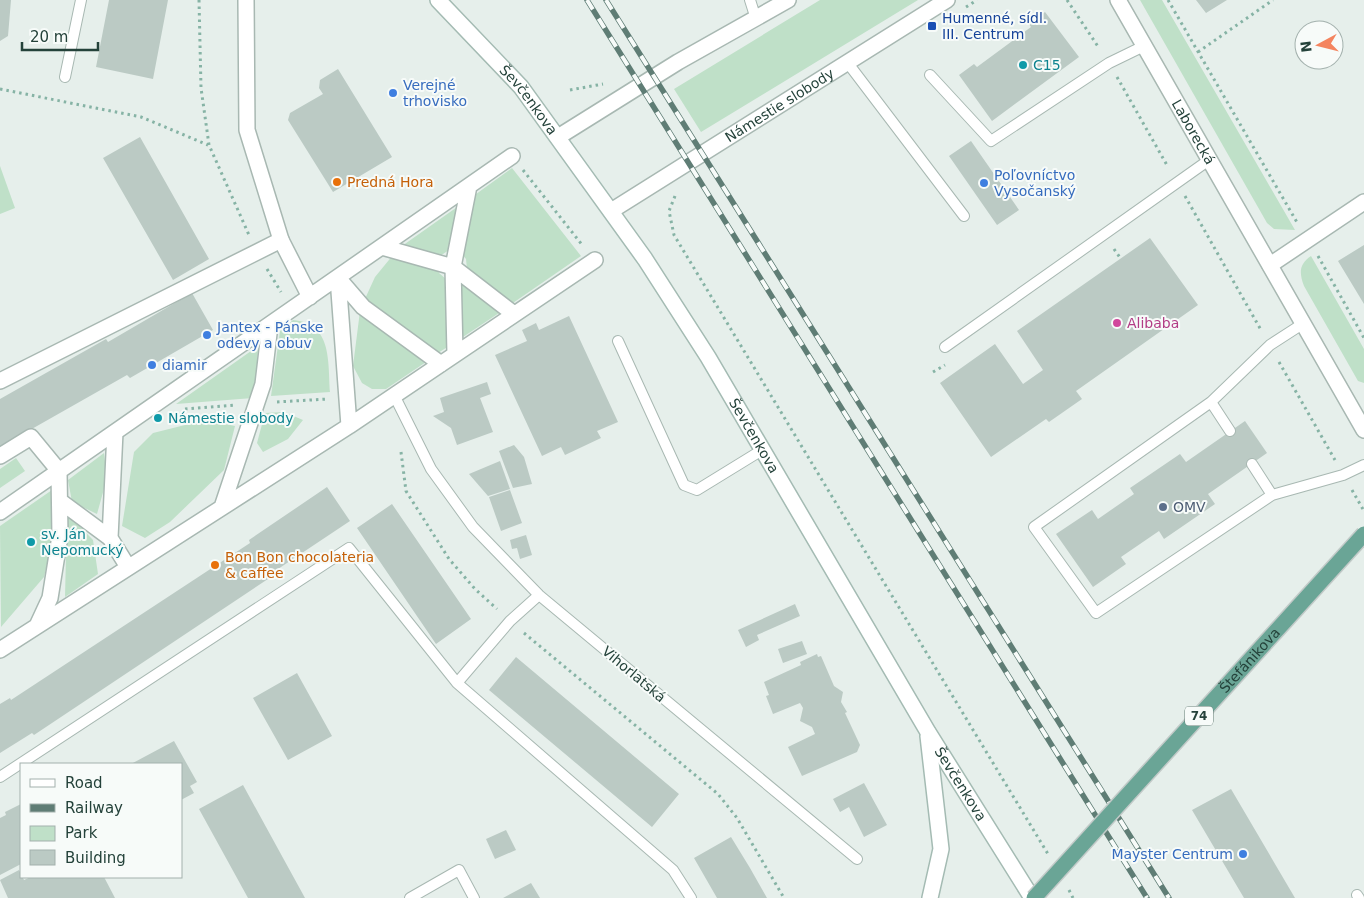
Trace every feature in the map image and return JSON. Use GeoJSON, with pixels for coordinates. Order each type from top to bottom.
{"type":"FeatureCollection","features":[{"type":"Feature","properties":{"kind":"main road","name":"Štefánikova"},"geometry":{"type":"LineString","coordinates":[[1033,898],[1364,534]]}},
{"type":"Feature","properties":{"kind":"street"},"geometry":{"type":"LineString","coordinates":[[246,0],[246,130],[281,240],[310,297]]}},
{"type":"Feature","properties":{"kind":"street","name":"Ševčenkova"},"geometry":{"type":"LineString","coordinates":[[438,0],[521,87],[611,211],[702,349],[928,732],[1033,898]]}},
{"type":"Feature","properties":{"kind":"street"},"geometry":{"type":"LineString","coordinates":[[558,137],[670,67],[788,0]]}},
{"type":"Feature","properties":{"kind":"street","name":"Námestie slobody"},"geometry":{"type":"LineString","coordinates":[[611,211],[947,0]]}},
{"type":"Feature","properties":{"kind":"street","name":"Laborecká"},"geometry":{"type":"LineString","coordinates":[[1118,0],[1146,45],[1209,160],[1270,265]]}},
{"type":"Feature","properties":{"kind":"street"},"geometry":{"type":"LineString","coordinates":[[0,512],[512,156]]}},
{"type":"Feature","properties":{"kind":"street"},"geometry":{"type":"LineString","coordinates":[[455,354],[453,267],[469,186]]}},
{"type":"Feature","properties":{"kind":"street"},"geometry":{"type":"LineString","coordinates":[[1364,202],[1270,265],[1364,430]]}},
{"type":"Feature","properties":{"kind":"street"},"geometry":{"type":"LineString","coordinates":[[0,381],[281,240]]}},
{"type":"Feature","properties":{"kind":"street"},"geometry":{"type":"LineString","coordinates":[[382,247],[453,267],[514,314]]}},
{"type":"Feature","properties":{"kind":"street"},"geometry":{"type":"LineString","coordinates":[[0,650],[348,426],[595,260]]}},
{"type":"Feature","properties":{"kind":"street"},"geometry":{"type":"LineString","coordinates":[[338,278],[363,307],[441,364]]}},
{"type":"Feature","properties":{"kind":"street"},"geometry":{"type":"LineString","coordinates":[[338,278],[348,426]]}},
{"type":"Feature","properties":{"kind":"street"},"geometry":{"type":"LineString","coordinates":[[222,507],[263,384],[270,325]]}},
{"type":"Feature","properties":{"kind":"street"},"geometry":{"type":"LineString","coordinates":[[110,538],[115,432]]}},
{"type":"Feature","properties":{"kind":"street"},"geometry":{"type":"LineString","coordinates":[[0,456],[31,437],[59,471],[60,536],[50,598],[38,626]]}},
{"type":"Feature","properties":{"kind":"street"},"geometry":{"type":"LineString","coordinates":[[60,501],[110,538],[128,567]]}},
{"type":"Feature","properties":{"kind":"street"},"geometry":{"type":"LineString","coordinates":[[928,732],[941,849],[930,898]]}},
{"type":"Feature","properties":{"kind":"lane"},"geometry":{"type":"LineString","coordinates":[[66,77],[81,0]]}},
{"type":"Feature","properties":{"kind":"lane"},"geometry":{"type":"LineString","coordinates":[[750,0],[756,19]]}},
{"type":"Feature","properties":{"kind":"lane"},"geometry":{"type":"LineString","coordinates":[[930,75],[991,141],[1109,63],[1146,45]]}},
{"type":"Feature","properties":{"kind":"lane"},"geometry":{"type":"LineString","coordinates":[[847,62],[964,216]]}},
{"type":"Feature","properties":{"kind":"lane"},"geometry":{"type":"LineString","coordinates":[[945,347],[1209,160]]}},
{"type":"Feature","properties":{"kind":"lane"},"geometry":{"type":"LineString","coordinates":[[1304,323],[1270,345],[1211,402],[1034,527],[1096,613],[1272,495],[1343,475],[1364,465]]}},
{"type":"Feature","properties":{"kind":"lane"},"geometry":{"type":"LineString","coordinates":[[618,341],[684,485],[697,490],[762,450]]}},
{"type":"Feature","properties":{"kind":"lane","name":"Vihorlatská"},"geometry":{"type":"LineString","coordinates":[[394,395],[431,469],[473,527],[539,594],[857,859]]}},
{"type":"Feature","properties":{"kind":"lane"},"geometry":{"type":"LineString","coordinates":[[1211,402],[1230,431]]}},
{"type":"Feature","properties":{"kind":"lane"},"geometry":{"type":"LineString","coordinates":[[1252,464],[1272,495]]}},
{"type":"Feature","properties":{"kind":"lane"},"geometry":{"type":"LineString","coordinates":[[21,763],[349,548],[457,683],[673,870],[691,898]]}},
{"type":"Feature","properties":{"kind":"lane"},"geometry":{"type":"LineString","coordinates":[[457,683],[510,621],[539,594]]}},
{"type":"Feature","properties":{"kind":"lane"},"geometry":{"type":"LineString","coordinates":[[0,777],[20,764]]}},
{"type":"Feature","properties":{"kind":"lane"},"geometry":{"type":"LineString","coordinates":[[410,898],[459,870],[474,898]]}},
{"type":"Feature","properties":{"kind":"path"},"geometry":{"type":"LineString","coordinates":[[199,0],[201,88],[209,145],[250,238],[277,287],[293,309]]}},
{"type":"Feature","properties":{"kind":"path"},"geometry":{"type":"LineString","coordinates":[[1068,0],[1109,63],[1364,511]]}},
{"type":"Feature","properties":{"kind":"path"},"geometry":{"type":"LineString","coordinates":[[1168,0],[1300,226]]}},
{"type":"Feature","properties":{"kind":"path"},"geometry":{"type":"LineString","coordinates":[[1198,52],[1273,0]]}},
{"type":"Feature","properties":{"kind":"path"},"geometry":{"type":"LineString","coordinates":[[0,89],[141,117],[209,145]]}},
{"type":"Feature","properties":{"kind":"path"},"geometry":{"type":"LineString","coordinates":[[512,156],[595,260]]}},
{"type":"Feature","properties":{"kind":"path"},"geometry":{"type":"LineString","coordinates":[[674,234],[1051,860]]}},
{"type":"Feature","properties":{"kind":"path"},"geometry":{"type":"LineString","coordinates":[[1115,249],[1121,259]]}},
{"type":"Feature","properties":{"kind":"path"},"geometry":{"type":"LineString","coordinates":[[1318,256],[1364,338]]}},
{"type":"Feature","properties":{"kind":"path"},"geometry":{"type":"LineString","coordinates":[[176,410],[346,398]]}},
{"type":"Feature","properties":{"kind":"path"},"geometry":{"type":"LineString","coordinates":[[406,491],[449,559],[474,589],[718,794],[737,818],[784,898]]}},
{"type":"Feature","properties":{"kind":"path"},"geometry":{"type":"LineString","coordinates":[[1064,883],[1073,898]]}},
{"type":"Feature","properties":{"kind":"green space"},"geometry":{"type":"Polygon","coordinates":[[[820,0],[918,0],[701,132],[674,89],[820,0]]]}},
{"type":"Feature","properties":{"kind":"green space"},"geometry":{"type":"Polygon","coordinates":[[[1140,0],[1162,0],[1295,230],[1274,229],[1267,223],[1140,0]]]}},
{"type":"Feature","properties":{"kind":"green space"},"geometry":{"type":"Polygon","coordinates":[[[0,166],[15,208],[0,214],[0,166]]]}},
{"type":"Feature","properties":{"kind":"green space"},"geometry":{"type":"Polygon","coordinates":[[[512,168],[581,256],[510,305],[467,269],[466,259],[460,252],[472,197],[512,168]]]}},
{"type":"Feature","properties":{"kind":"green space"},"geometry":{"type":"Polygon","coordinates":[[[460,205],[449,250],[440,256],[402,246],[460,205]]]}},
{"type":"Feature","properties":{"kind":"green space"},"geometry":{"type":"Polygon","coordinates":[[[393,255],[437,269],[447,280],[449,346],[438,353],[364,301],[375,277],[393,255]]]}},
{"type":"Feature","properties":{"kind":"green space"},"geometry":{"type":"Polygon","coordinates":[[[1311,256],[1364,349],[1364,383],[1358,381],[1304,286],[1301,269],[1304,262],[1311,256]]]}},
{"type":"Feature","properties":{"kind":"green space"},"geometry":{"type":"Polygon","coordinates":[[[461,279],[502,311],[460,339],[461,279]]]}},
{"type":"Feature","properties":{"kind":"green space"},"geometry":{"type":"Polygon","coordinates":[[[360,311],[429,360],[386,389],[372,389],[362,383],[353,366],[360,311]]]}},
{"type":"Feature","properties":{"kind":"green space"},"geometry":{"type":"Polygon","coordinates":[[[293,320],[306,323],[315,328],[321,336],[328,356],[330,392],[271,396],[280,331],[293,320]]]}},
{"type":"Feature","properties":{"kind":"green space"},"geometry":{"type":"Polygon","coordinates":[[[258,346],[257,373],[253,398],[176,404],[258,346]]]}},
{"type":"Feature","properties":{"kind":"green space"},"geometry":{"type":"Polygon","coordinates":[[[284,412],[303,420],[288,439],[263,452],[257,443],[265,413],[284,412]]]}},
{"type":"Feature","properties":{"kind":"green space"},"geometry":{"type":"Polygon","coordinates":[[[205,420],[235,426],[224,470],[170,522],[145,538],[122,526],[134,452],[153,433],[205,420]]]}},
{"type":"Feature","properties":{"kind":"green space"},"geometry":{"type":"Polygon","coordinates":[[[104,453],[107,478],[97,514],[72,502],[68,480],[104,453]]]}},
{"type":"Feature","properties":{"kind":"green space"},"geometry":{"type":"Polygon","coordinates":[[[16,458],[25,471],[0,488],[0,469],[16,458]]]}},
{"type":"Feature","properties":{"kind":"green space"},"geometry":{"type":"Polygon","coordinates":[[[52,490],[54,534],[44,577],[1,627],[0,526],[52,490]]]}},
{"type":"Feature","properties":{"kind":"green space"},"geometry":{"type":"Polygon","coordinates":[[[67,513],[93,540],[98,574],[65,597],[67,513]]]}},
{"type":"Feature","properties":{"kind":"building"},"geometry":{"type":"Polygon","coordinates":[[[0,0],[11,0],[8,36],[0,41],[0,0]]]}},
{"type":"Feature","properties":{"kind":"building"},"geometry":{"type":"Polygon","coordinates":[[[109,0],[168,0],[153,79],[96,67],[109,0]]]}},
{"type":"Feature","properties":{"kind":"building"},"geometry":{"type":"Polygon","coordinates":[[[1196,0],[1227,0],[1206,13],[1196,0]]]}},
{"type":"Feature","properties":{"kind":"building","name":"C15"},"geometry":{"type":"Polygon","coordinates":[[[1045,12],[1079,57],[992,121],[959,75],[974,64],[977,67],[1031,27],[1029,24],[1045,12]]]}},
{"type":"Feature","properties":{"kind":"building"},"geometry":{"type":"Polygon","coordinates":[[[338,69],[392,157],[333,192],[288,120],[290,113],[323,94],[319,88],[320,80],[338,69]]]}},
{"type":"Feature","properties":{"kind":"building"},"geometry":{"type":"Polygon","coordinates":[[[140,137],[209,259],[173,280],[103,158],[140,137]]]}},
{"type":"Feature","properties":{"kind":"building","name":"Poľovníctvo Vysočanský"},"geometry":{"type":"Polygon","coordinates":[[[971,141],[1019,210],[997,225],[949,156],[971,141]]]}},
{"type":"Feature","properties":{"kind":"building"},"geometry":{"type":"Polygon","coordinates":[[[1150,238],[1198,305],[1076,391],[1082,399],[1049,422],[1046,419],[991,457],[940,383],[995,344],[1023,384],[1043,370],[1017,331],[1150,238]]]}},
{"type":"Feature","properties":{"kind":"building"},"geometry":{"type":"Polygon","coordinates":[[[1364,245],[1364,304],[1338,261],[1364,245]]]}},
{"type":"Feature","properties":{"kind":"building"},"geometry":{"type":"Polygon","coordinates":[[[192,293],[213,330],[130,378],[127,375],[0,447],[0,399],[106,339],[108,342],[192,293]]]}},
{"type":"Feature","properties":{"kind":"building"},"geometry":{"type":"Polygon","coordinates":[[[569,316],[618,422],[597,431],[601,438],[565,455],[561,447],[542,456],[495,355],[527,341],[522,330],[536,323],[539,330],[569,316]]]}},
{"type":"Feature","properties":{"kind":"building"},"geometry":{"type":"Polygon","coordinates":[[[487,382],[491,394],[480,398],[493,432],[457,445],[451,428],[433,416],[444,412],[440,398],[487,382]]]}},
{"type":"Feature","properties":{"kind":"building","name":"OMV"},"geometry":{"type":"Polygon","coordinates":[[[1245,421],[1267,453],[1208,494],[1215,504],[1164,539],[1159,531],[1121,557],[1126,564],[1093,587],[1056,534],[1092,510],[1098,519],[1134,494],[1130,488],[1180,454],[1186,462],[1245,421]]]}},
{"type":"Feature","properties":{"kind":"building"},"geometry":{"type":"Polygon","coordinates":[[[514,445],[524,457],[532,484],[513,488],[499,451],[514,445]]]}},
{"type":"Feature","properties":{"kind":"building"},"geometry":{"type":"Polygon","coordinates":[[[500,461],[510,489],[488,496],[469,474],[500,461]]]}},
{"type":"Feature","properties":{"kind":"building"},"geometry":{"type":"Polygon","coordinates":[[[327,487],[350,521],[272,573],[274,575],[34,735],[32,733],[0,753],[0,704],[10,698],[11,700],[250,543],[249,540],[327,487]]]}},
{"type":"Feature","properties":{"kind":"building"},"geometry":{"type":"Polygon","coordinates":[[[510,490],[522,523],[501,531],[489,497],[510,490]]]}},
{"type":"Feature","properties":{"kind":"building"},"geometry":{"type":"Polygon","coordinates":[[[392,504],[471,619],[436,644],[357,528],[392,504]]]}},
{"type":"Feature","properties":{"kind":"building"},"geometry":{"type":"Polygon","coordinates":[[[526,535],[532,555],[520,559],[517,548],[512,549],[510,540],[526,535]]]}},
{"type":"Feature","properties":{"kind":"building"},"geometry":{"type":"Polygon","coordinates":[[[795,604],[800,616],[757,635],[759,640],[746,647],[738,630],[795,604]]]}},
{"type":"Feature","properties":{"kind":"building"},"geometry":{"type":"Polygon","coordinates":[[[802,641],[807,654],[783,663],[778,649],[802,641]]]}},
{"type":"Feature","properties":{"kind":"building"},"geometry":{"type":"Polygon","coordinates":[[[817,654],[818,657],[821,656],[834,686],[843,692],[841,702],[860,745],[857,752],[802,776],[788,747],[815,734],[812,727],[800,721],[803,708],[800,703],[773,714],[766,696],[769,695],[764,682],[801,665],[800,662],[817,654]]]}},
{"type":"Feature","properties":{"kind":"building"},"geometry":{"type":"Polygon","coordinates":[[[516,657],[679,794],[652,827],[489,690],[516,657]]]}},
{"type":"Feature","properties":{"kind":"building"},"geometry":{"type":"Polygon","coordinates":[[[297,673],[332,736],[288,760],[253,698],[297,673]]]}},
{"type":"Feature","properties":{"kind":"building"},"geometry":{"type":"Polygon","coordinates":[[[174,741],[197,782],[190,786],[194,793],[182,799],[182,763],[133,763],[174,741]]]}},
{"type":"Feature","properties":{"kind":"building"},"geometry":{"type":"Polygon","coordinates":[[[864,783],[887,825],[864,837],[849,807],[840,812],[833,799],[864,783]]]}},
{"type":"Feature","properties":{"kind":"building"},"geometry":{"type":"Polygon","coordinates":[[[243,785],[305,898],[248,898],[199,809],[243,785]]]}},
{"type":"Feature","properties":{"kind":"building","name":"Mayster Centrum"},"geometry":{"type":"Polygon","coordinates":[[[1231,789],[1295,898],[1244,898],[1192,810],[1231,789]]]}},
{"type":"Feature","properties":{"kind":"building"},"geometry":{"type":"Polygon","coordinates":[[[20,804],[20,865],[0,875],[0,818],[6,815],[5,812],[20,804]]]}},
{"type":"Feature","properties":{"kind":"building"},"geometry":{"type":"Polygon","coordinates":[[[506,830],[516,850],[495,859],[486,839],[506,830]]]}},
{"type":"Feature","properties":{"kind":"building"},"geometry":{"type":"Polygon","coordinates":[[[731,837],[767,898],[717,898],[694,858],[731,837]]]}},
{"type":"Feature","properties":{"kind":"building"},"geometry":{"type":"Polygon","coordinates":[[[19,870],[20,878],[24,880],[29,878],[105,878],[115,898],[8,898],[0,880],[19,870]]]}},
{"type":"Feature","properties":{"kind":"building"},"geometry":{"type":"Polygon","coordinates":[[[531,883],[540,898],[503,898],[531,883]]]}},
{"type":"Feature","properties":{"kind":"railway"},"geometry":{"type":"LineString","coordinates":[[587,0],[1147,898]]}},
{"type":"Feature","properties":{"kind":"railway"},"geometry":{"type":"LineString","coordinates":[[606,0],[1169,898]]}},
{"type":"Feature","properties":{"kind":"place","name":"Humenné, sídl. III. Centrum"},"geometry":{"type":"Point","coordinates":[932,26]}},
{"type":"Feature","properties":{"kind":"place","name":"C15"},"geometry":{"type":"Point","coordinates":[1023,65]}},
{"type":"Feature","properties":{"kind":"place","name":"Verejné trhovisko"},"geometry":{"type":"Point","coordinates":[393,93]}},
{"type":"Feature","properties":{"kind":"place","name":"Predná Hora"},"geometry":{"type":"Point","coordinates":[337,182]}},
{"type":"Feature","properties":{"kind":"place","name":"Poľovníctvo Vysočanský"},"geometry":{"type":"Point","coordinates":[984,183]}},
{"type":"Feature","properties":{"kind":"place","name":"Alibaba"},"geometry":{"type":"Point","coordinates":[1117,323]}},
{"type":"Feature","properties":{"kind":"place","name":"Jantex - Pánske odevy a obuv"},"geometry":{"type":"Point","coordinates":[207,335]}},
{"type":"Feature","properties":{"kind":"place","name":"diamir"},"geometry":{"type":"Point","coordinates":[152,365]}},
{"type":"Feature","properties":{"kind":"place","name":"Námestie slobody"},"geometry":{"type":"Point","coordinates":[158,418]}},
{"type":"Feature","properties":{"kind":"place","name":"OMV"},"geometry":{"type":"Point","coordinates":[1163,507]}},
{"type":"Feature","properties":{"kind":"place","name":"sv. Ján Nepomucký"},"geometry":{"type":"Point","coordinates":[31,542]}},
{"type":"Feature","properties":{"kind":"place","name":"Bon Bon chocolateria & caffee"},"geometry":{"type":"Point","coordinates":[215,565]}},
{"type":"Feature","properties":{"kind":"place","name":"Mayster Centrum"},"geometry":{"type":"Point","coordinates":[1243,854]}}]}
